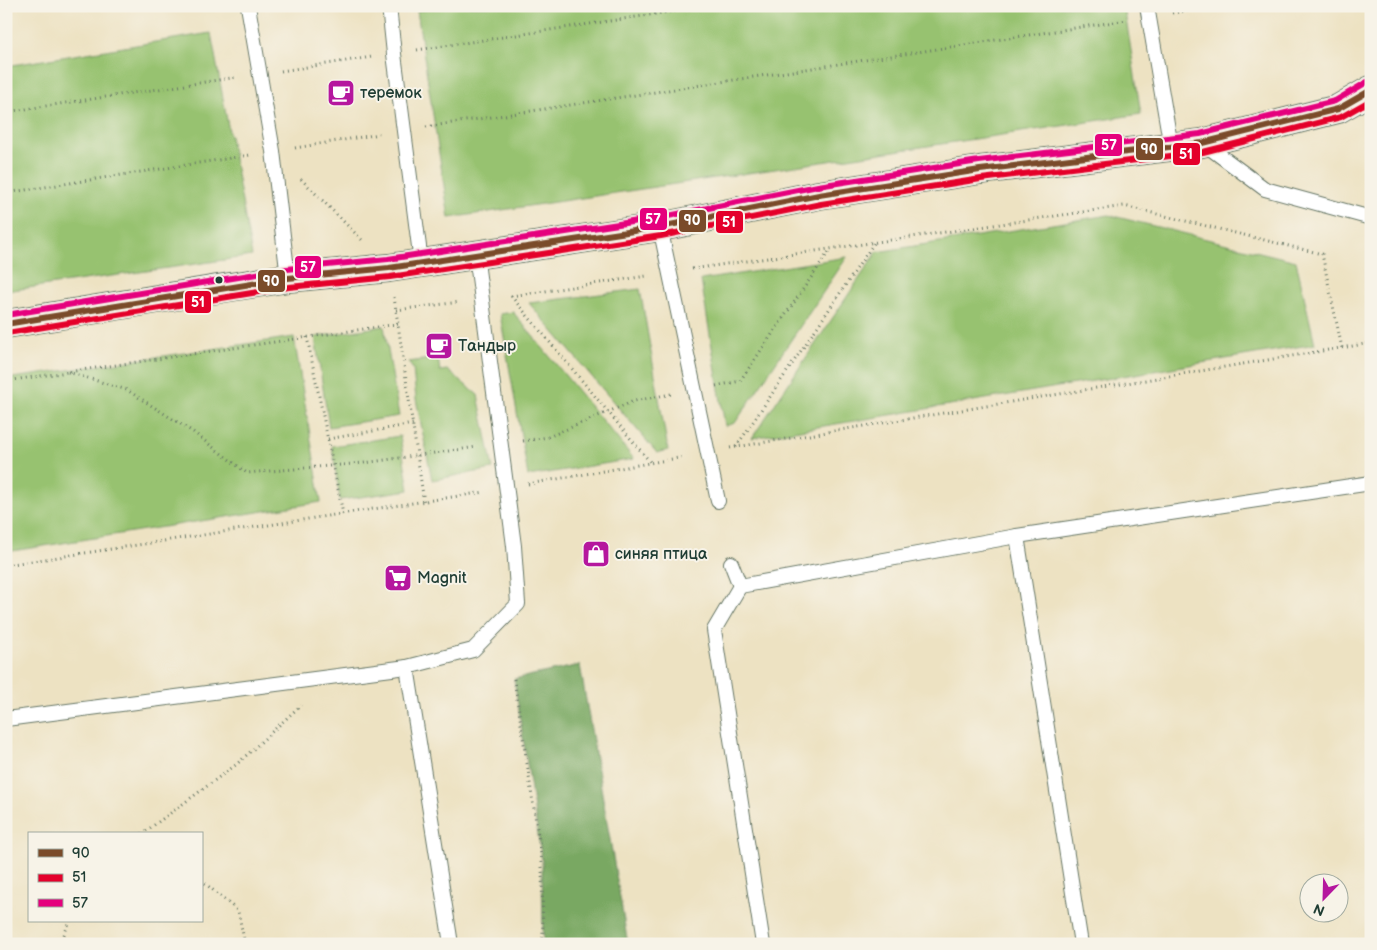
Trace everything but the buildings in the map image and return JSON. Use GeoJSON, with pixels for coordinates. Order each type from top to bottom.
{"type":"FeatureCollection","features":[{"type":"Feature","properties":{"kind":"street"},"geometry":{"type":"LineString","coordinates":[[6,324],[288,278],[389,268],[660,227],[819,195],[961,173],[1202,143],[1338,109],[1371,90]]}},
{"type":"Feature","properties":{"kind":"lane"},"geometry":{"type":"LineString","coordinates":[[248,6],[273,151],[288,278]]}},
{"type":"Feature","properties":{"kind":"lane"},"geometry":{"type":"LineString","coordinates":[[390,6],[394,54],[421,262]]}},
{"type":"Feature","properties":{"kind":"lane"},"geometry":{"type":"LineString","coordinates":[[1148,11],[1171,147]]}},
{"type":"Feature","properties":{"kind":"lane"},"geometry":{"type":"LineString","coordinates":[[1202,143],[1265,189],[1371,218]]}},
{"type":"Feature","properties":{"kind":"lane"},"geometry":{"type":"LineString","coordinates":[[660,227],[718,501]]}},
{"type":"Feature","properties":{"kind":"lane"},"geometry":{"type":"LineString","coordinates":[[6,719],[407,667],[473,650],[518,604],[514,546],[476,254]]}},
{"type":"Feature","properties":{"kind":"lane"},"geometry":{"type":"LineString","coordinates":[[763,944],[714,630],[740,586],[1017,536],[1371,483]]}},
{"type":"Feature","properties":{"kind":"lane"},"geometry":{"type":"LineString","coordinates":[[1017,536],[1081,944]]}},
{"type":"Feature","properties":{"kind":"lane"},"geometry":{"type":"LineString","coordinates":[[731,563],[740,586]]}},
{"type":"Feature","properties":{"kind":"lane"},"geometry":{"type":"LineString","coordinates":[[407,667],[451,944]]}},
{"type":"Feature","properties":{"kind":"path"},"geometry":{"type":"LineString","coordinates":[[6,112],[708,6]]}},
{"type":"Feature","properties":{"kind":"path"},"geometry":{"type":"LineString","coordinates":[[6,193],[1148,11],[1221,6]]}},
{"type":"Feature","properties":{"kind":"path"},"geometry":{"type":"LineString","coordinates":[[273,151],[389,268],[424,502]]}},
{"type":"Feature","properties":{"kind":"path"},"geometry":{"type":"LineString","coordinates":[[68,372],[127,390],[193,432],[247,474],[333,466],[548,437],[634,401],[740,381],[830,249],[1124,206],[1322,254],[1342,348]]}},
{"type":"Feature","properties":{"kind":"path"},"geometry":{"type":"LineString","coordinates":[[736,447],[874,243]]}},
{"type":"Feature","properties":{"kind":"path"},"geometry":{"type":"LineString","coordinates":[[396,310],[511,296],[652,463]]}},
{"type":"Feature","properties":{"kind":"path"},"geometry":{"type":"LineString","coordinates":[[6,381],[398,324]]}},
{"type":"Feature","properties":{"kind":"path"},"geometry":{"type":"LineString","coordinates":[[307,337],[343,514]]}},
{"type":"Feature","properties":{"kind":"path"},"geometry":{"type":"LineString","coordinates":[[708,452],[1371,343]]}},
{"type":"Feature","properties":{"kind":"path"},"geometry":{"type":"LineString","coordinates":[[328,439],[413,424]]}},
{"type":"Feature","properties":{"kind":"path"},"geometry":{"type":"LineString","coordinates":[[6,566],[299,520]]}},
{"type":"Feature","properties":{"kind":"path"},"geometry":{"type":"LineString","coordinates":[[145,832],[237,764],[330,677]]}},
{"type":"Feature","properties":{"kind":"path"},"geometry":{"type":"LineString","coordinates":[[514,679],[542,861],[543,944]]}},
{"type":"Feature","properties":{"kind":"path"},"geometry":{"type":"LineString","coordinates":[[202,881],[238,911],[246,944]]}},
{"type":"Feature","properties":{"kind":"path"},"geometry":{"type":"LineString","coordinates":[[60,944],[70,922]]}},
{"type":"Feature","properties":{"kind":"green space"},"geometry":{"type":"Polygon","coordinates":[[[447,6],[1124,6],[1141,114],[449,218],[417,11],[447,6]]]}},
{"type":"Feature","properties":{"kind":"green space"},"geometry":{"type":"Polygon","coordinates":[[[211,33],[252,256],[6,291],[6,66],[211,33]]]}},
{"type":"Feature","properties":{"kind":"green space"},"geometry":{"type":"Polygon","coordinates":[[[1109,215],[1296,261],[1315,344],[752,438],[877,252],[1109,215]]]}},
{"type":"Feature","properties":{"kind":"green space"},"geometry":{"type":"Polygon","coordinates":[[[847,257],[735,423],[725,426],[701,280],[847,257]]]}},
{"type":"Feature","properties":{"kind":"green space"},"geometry":{"type":"Polygon","coordinates":[[[640,289],[668,450],[657,453],[529,303],[640,289]]]}},
{"type":"Feature","properties":{"kind":"green space"},"geometry":{"type":"Polygon","coordinates":[[[513,312],[634,459],[528,476],[500,314],[513,312]]]}},
{"type":"Feature","properties":{"kind":"green space"},"geometry":{"type":"Polygon","coordinates":[[[384,326],[399,416],[329,427],[315,337],[384,326]]]}},
{"type":"Feature","properties":{"kind":"green space"},"geometry":{"type":"Polygon","coordinates":[[[294,337],[321,502],[6,552],[6,379],[294,337]]]}},
{"type":"Feature","properties":{"kind":"green space"},"geometry":{"type":"Polygon","coordinates":[[[438,358],[440,371],[447,370],[478,395],[493,469],[432,480],[416,399],[413,369],[408,362],[438,358]]]}},
{"type":"Feature","properties":{"kind":"green space"},"geometry":{"type":"Polygon","coordinates":[[[400,436],[409,490],[340,500],[332,446],[400,436]]]}},
{"type":"Feature","properties":{"kind":"green space"},"geometry":{"type":"Polygon","coordinates":[[[580,665],[628,944],[543,944],[542,861],[514,679],[580,665]]]}},
{"type":"Feature","properties":{"kind":"transit line","name":"57"},"geometry":{"type":"LineString","coordinates":[[6,315],[287,269],[388,259],[658,218],[818,186],[979,161],[1200,134],[1335,101],[1367,82]]}},
{"type":"Feature","properties":{"kind":"transit line","name":"90"},"geometry":{"type":"LineString","coordinates":[[6,324],[288,278],[389,268],[660,227],[819,195],[980,170],[1202,143],[1338,109],[1371,90]]}},
{"type":"Feature","properties":{"kind":"transit line","name":"51"},"geometry":{"type":"LineString","coordinates":[[7,333],[289,287],[390,277],[661,236],[821,204],[981,179],[1203,152],[1341,117],[1371,100]]}},
{"type":"Feature","properties":{"kind":"place","name":"теремок"},"geometry":{"type":"Point","coordinates":[341,93]}},
{"type":"Feature","properties":{"kind":"place","name":"Тандыр"},"geometry":{"type":"Point","coordinates":[439,346]}},
{"type":"Feature","properties":{"kind":"place","name":"синяя птица"},"geometry":{"type":"Point","coordinates":[596,554]}},
{"type":"Feature","properties":{"kind":"place","name":"Magnit"},"geometry":{"type":"Point","coordinates":[398,578]}}]}
